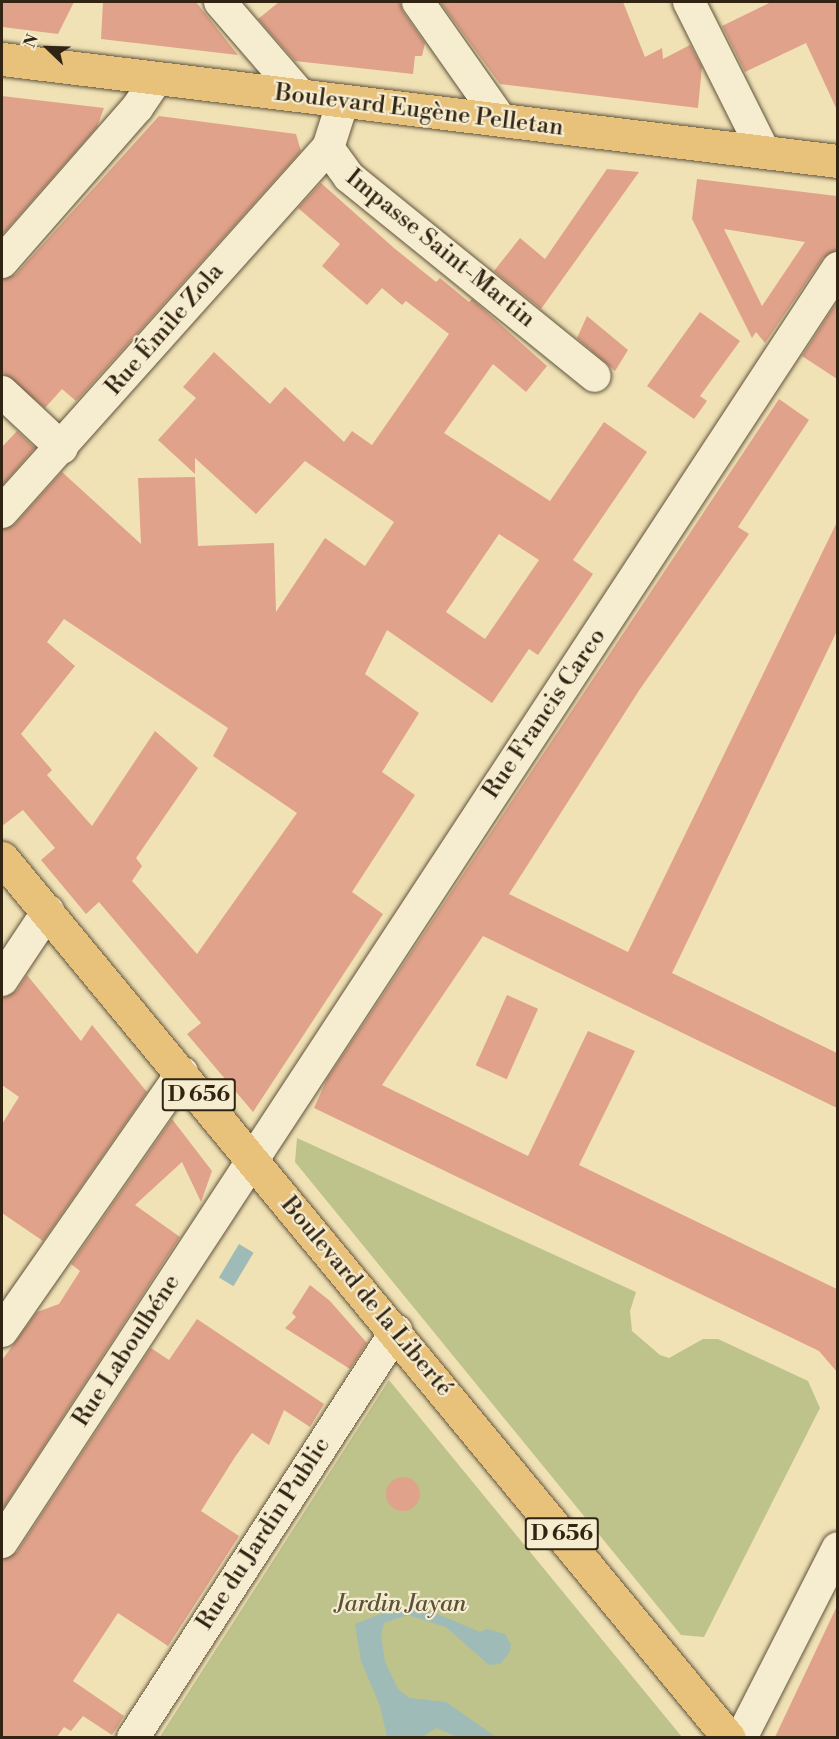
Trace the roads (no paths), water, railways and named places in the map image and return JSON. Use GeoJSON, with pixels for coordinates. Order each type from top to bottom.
{"type":"FeatureCollection","features":[{"type":"Feature","properties":{"kind":"main road","name":"Boulevard Eugène Pelletan"},"geometry":{"type":"LineString","coordinates":[[2,59],[156,80],[837,161]]}},
{"type":"Feature","properties":{"kind":"main road","name":"Boulevard de la Liberté"},"geometry":{"type":"LineString","coordinates":[[2,858],[396,1331],[729,1737]]}},
{"type":"Feature","properties":{"kind":"street"},"geometry":{"type":"LineString","coordinates":[[220,2],[301,96]]}},
{"type":"Feature","properties":{"kind":"street"},"geometry":{"type":"LineString","coordinates":[[418,2],[501,120]]}},
{"type":"Feature","properties":{"kind":"street"},"geometry":{"type":"LineString","coordinates":[[689,2],[764,152]]}},
{"type":"Feature","properties":{"kind":"street"},"geometry":{"type":"LineString","coordinates":[[2,262],[137,108],[156,80]]}},
{"type":"Feature","properties":{"kind":"street","name":"Impasse Saint-Martin"},"geometry":{"type":"LineString","coordinates":[[343,101],[328,148],[349,177],[595,376]]}},
{"type":"Feature","properties":{"kind":"street","name":"Rue Émile Zola"},"geometry":{"type":"LineString","coordinates":[[2,512],[62,448],[328,148]]}},
{"type":"Feature","properties":{"kind":"street","name":"Rue Francis Carco"},"geometry":{"type":"LineString","coordinates":[[252,1158],[837,268]]}},
{"type":"Feature","properties":{"kind":"street"},"geometry":{"type":"LineString","coordinates":[[2,392],[62,448]]}},
{"type":"Feature","properties":{"kind":"street"},"geometry":{"type":"LineString","coordinates":[[2,980],[48,911]]}},
{"type":"Feature","properties":{"kind":"street"},"geometry":{"type":"LineString","coordinates":[[2,1331],[182,1073]]}},
{"type":"Feature","properties":{"kind":"street","name":"Rue Laboulbéne"},"geometry":{"type":"LineString","coordinates":[[2,1542],[252,1158]]}},
{"type":"Feature","properties":{"kind":"street","name":"Rue du Jardin Public"},"geometry":{"type":"LineString","coordinates":[[133,1737],[396,1331]]}},
{"type":"Feature","properties":{"kind":"street"},"geometry":{"type":"LineString","coordinates":[[741,1737],[837,1548]]}},
{"type":"Feature","properties":{"kind":"water"},"geometry":{"type":"Polygon","coordinates":[[[239,1244],[254,1253],[233,1286],[219,1277],[239,1244]]]}},
{"type":"Feature","properties":{"kind":"water"},"geometry":{"type":"Polygon","coordinates":[[[421,1607],[480,1632],[487,1629],[505,1634],[511,1645],[509,1653],[500,1664],[489,1665],[446,1627],[408,1615],[384,1623],[381,1635],[385,1662],[398,1689],[409,1698],[446,1702],[496,1737],[458,1737],[436,1728],[422,1737],[387,1737],[380,1706],[361,1661],[355,1624],[396,1608],[421,1607]]]}},
{"type":"Feature","properties":{"kind":"park label","name":"Jardin Jayan"},"geometry":{"type":"Point","coordinates":[401,1605]}}]}
